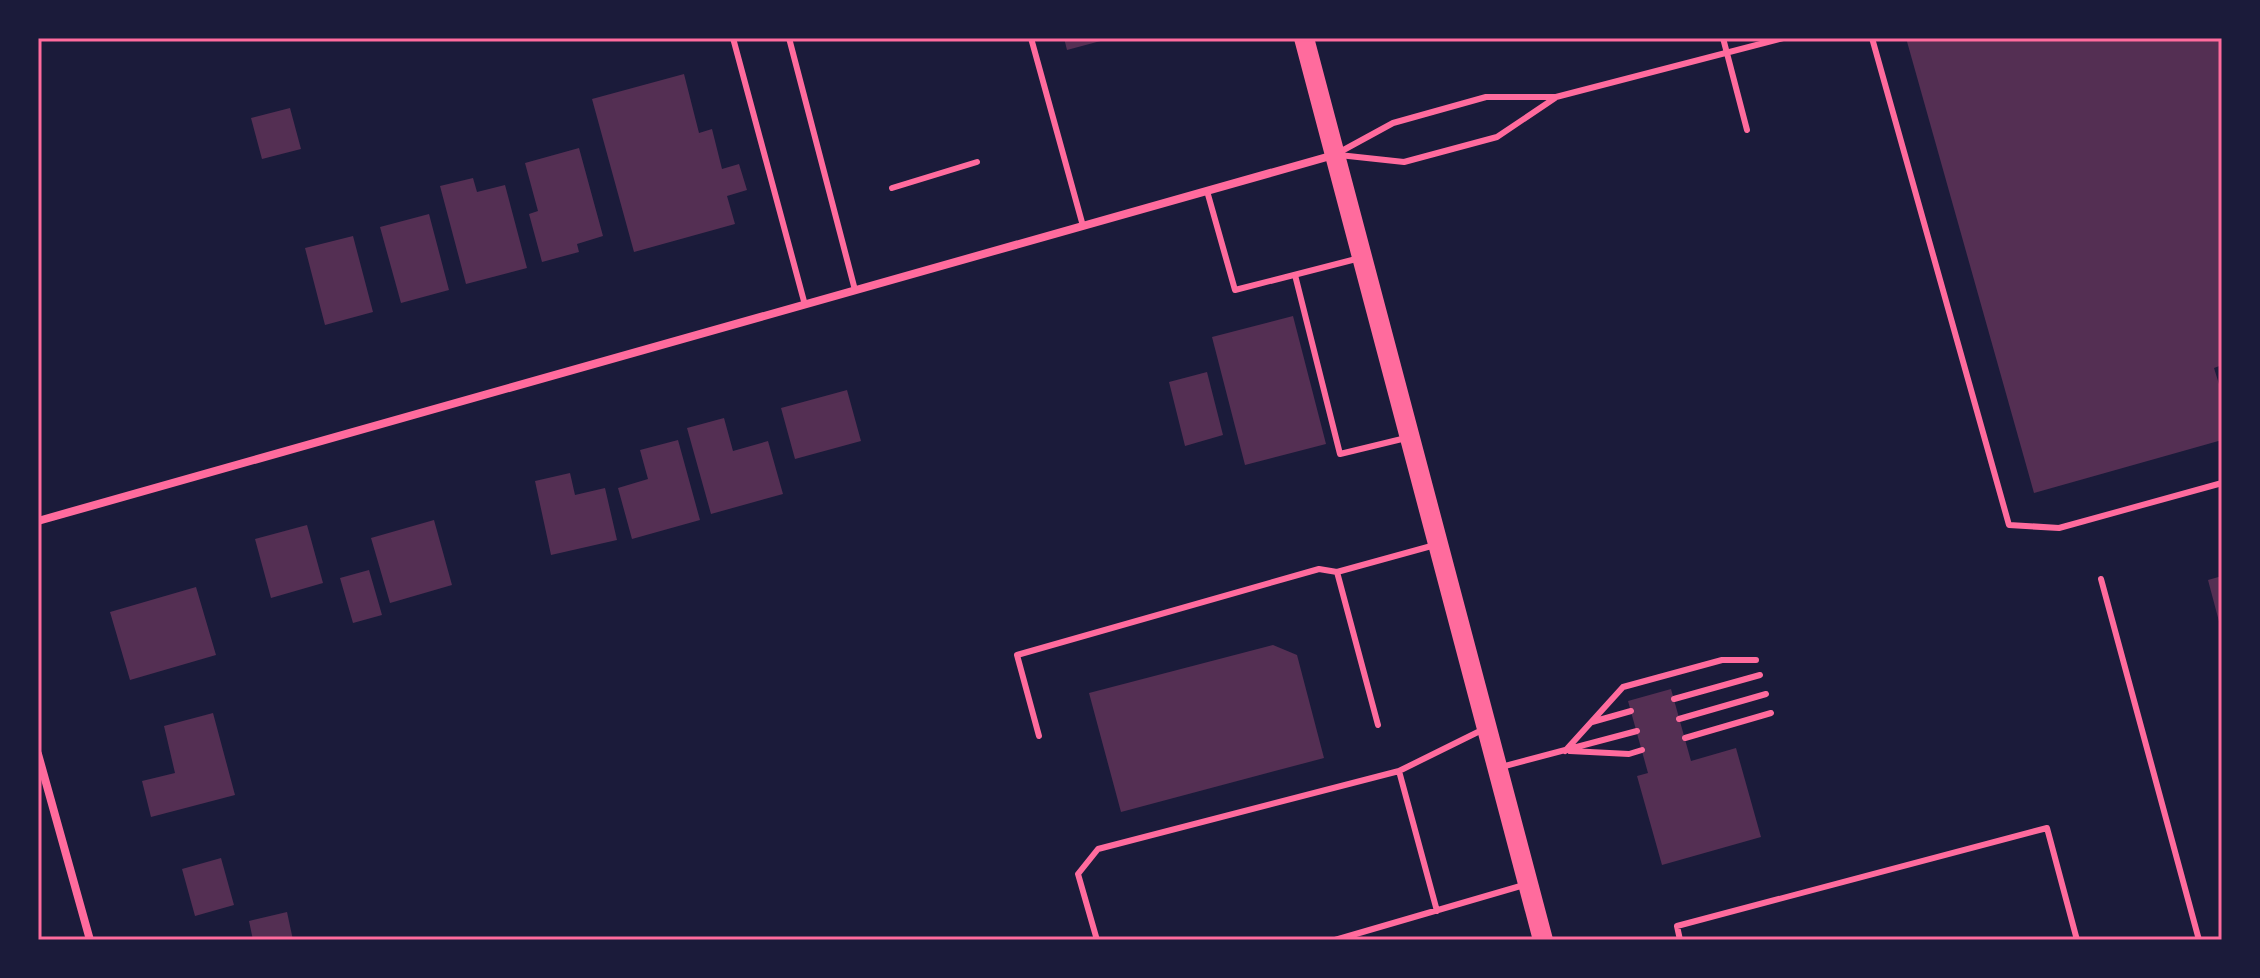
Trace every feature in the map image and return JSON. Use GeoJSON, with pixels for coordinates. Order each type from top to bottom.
{"type":"FeatureCollection","features":[{"type":"Feature","properties":{"kind":"main road"},"geometry":{"type":"LineString","coordinates":[[1304,38],[1543,940]]}},
{"type":"Feature","properties":{"kind":"street"},"geometry":{"type":"LineString","coordinates":[[38,521],[1335,155]]}},
{"type":"Feature","properties":{"kind":"street"},"geometry":{"type":"LineString","coordinates":[[38,754],[90,940]]}},
{"type":"Feature","properties":{"kind":"lane"},"geometry":{"type":"LineString","coordinates":[[733,38],[805,305]]}},
{"type":"Feature","properties":{"kind":"lane"},"geometry":{"type":"LineString","coordinates":[[789,38],[855,290]]}},
{"type":"Feature","properties":{"kind":"lane"},"geometry":{"type":"LineString","coordinates":[[1031,38],[1083,226]]}},
{"type":"Feature","properties":{"kind":"lane"},"geometry":{"type":"LineString","coordinates":[[1723,38],[1747,130]]}},
{"type":"Feature","properties":{"kind":"lane"},"geometry":{"type":"LineString","coordinates":[[1335,155],[1393,123],[1486,97],[1556,97],[1783,38]]}},
{"type":"Feature","properties":{"kind":"lane"},"geometry":{"type":"LineString","coordinates":[[1872,38],[2009,525],[2059,528],[2222,483]]}},
{"type":"Feature","properties":{"kind":"lane"},"geometry":{"type":"LineString","coordinates":[[1335,155],[1404,162],[1497,137],[1556,97]]}},
{"type":"Feature","properties":{"kind":"lane"},"geometry":{"type":"LineString","coordinates":[[892,188],[977,162]]}},
{"type":"Feature","properties":{"kind":"lane"},"geometry":{"type":"LineString","coordinates":[[1207,191],[1235,290],[1362,257]]}},
{"type":"Feature","properties":{"kind":"lane"},"geometry":{"type":"LineString","coordinates":[[1295,275],[1340,454],[1410,437]]}},
{"type":"Feature","properties":{"kind":"lane"},"geometry":{"type":"LineString","coordinates":[[1039,736],[1017,655],[1319,569],[1337,572],[1438,544]]}},
{"type":"Feature","properties":{"kind":"lane"},"geometry":{"type":"LineString","coordinates":[[1337,572],[1378,725]]}},
{"type":"Feature","properties":{"kind":"lane"},"geometry":{"type":"LineString","coordinates":[[2101,579],[2199,940]]}},
{"type":"Feature","properties":{"kind":"lane"},"geometry":{"type":"LineString","coordinates":[[1565,751],[1623,687],[1722,660],[1756,660]]}},
{"type":"Feature","properties":{"kind":"lane"},"geometry":{"type":"LineString","coordinates":[[1674,699],[1760,675]]}},
{"type":"Feature","properties":{"kind":"lane"},"geometry":{"type":"LineString","coordinates":[[1679,719],[1766,694]]}},
{"type":"Feature","properties":{"kind":"lane"},"geometry":{"type":"LineString","coordinates":[[1589,723],[1631,711]]}},
{"type":"Feature","properties":{"kind":"lane"},"geometry":{"type":"LineString","coordinates":[[1685,738],[1771,713]]}},
{"type":"Feature","properties":{"kind":"lane"},"geometry":{"type":"LineString","coordinates":[[1097,940],[1078,874],[1098,849],[1399,771],[1486,728]]}},
{"type":"Feature","properties":{"kind":"lane"},"geometry":{"type":"LineString","coordinates":[[1498,768],[1637,731]]}},
{"type":"Feature","properties":{"kind":"lane"},"geometry":{"type":"LineString","coordinates":[[1565,751],[1629,754],[1642,750]]}},
{"type":"Feature","properties":{"kind":"lane"},"geometry":{"type":"LineString","coordinates":[[1399,771],[1437,911]]}},
{"type":"Feature","properties":{"kind":"lane"},"geometry":{"type":"LineString","coordinates":[[1680,940],[1677,926],[2047,828],[2077,940]]}},
{"type":"Feature","properties":{"kind":"lane"},"geometry":{"type":"LineString","coordinates":[[1335,940],[1528,884]]}},
{"type":"Feature","properties":{"kind":"building"},"geometry":{"type":"Polygon","coordinates":[[[1064,38],[1108,38],[1108,39],[1067,50],[1064,38]]]}},
{"type":"Feature","properties":{"kind":"building"},"geometry":{"type":"Polygon","coordinates":[[[1906,38],[2222,38],[2222,365],[2214,368],[2222,394],[2222,440],[2034,493],[1906,38]]]}},
{"type":"Feature","properties":{"kind":"building"},"geometry":{"type":"Polygon","coordinates":[[[684,74],[699,133],[712,129],[722,169],[739,164],[747,190],[727,196],[735,224],[634,252],[592,99],[684,74]]]}},
{"type":"Feature","properties":{"kind":"building"},"geometry":{"type":"Polygon","coordinates":[[[290,108],[301,149],[262,159],[251,118],[290,108]]]}},
{"type":"Feature","properties":{"kind":"building"},"geometry":{"type":"Polygon","coordinates":[[[579,148],[603,236],[577,244],[579,252],[542,262],[529,214],[538,211],[525,163],[579,148]]]}},
{"type":"Feature","properties":{"kind":"building"},"geometry":{"type":"Polygon","coordinates":[[[473,178],[477,192],[505,185],[527,268],[466,284],[440,186],[473,178]]]}},
{"type":"Feature","properties":{"kind":"building"},"geometry":{"type":"Polygon","coordinates":[[[429,214],[449,290],[401,303],[380,227],[429,214]]]}},
{"type":"Feature","properties":{"kind":"building"},"geometry":{"type":"Polygon","coordinates":[[[353,236],[373,312],[325,325],[305,248],[353,236]]]}},
{"type":"Feature","properties":{"kind":"building"},"geometry":{"type":"Polygon","coordinates":[[[1293,316],[1326,444],[1245,465],[1212,337],[1293,316]]]}},
{"type":"Feature","properties":{"kind":"building"},"geometry":{"type":"Polygon","coordinates":[[[1207,372],[1223,435],[1185,446],[1169,382],[1207,372]]]}},
{"type":"Feature","properties":{"kind":"building"},"geometry":{"type":"Polygon","coordinates":[[[847,390],[861,441],[795,459],[781,408],[847,390]]]}},
{"type":"Feature","properties":{"kind":"building"},"geometry":{"type":"Polygon","coordinates":[[[724,418],[733,451],[768,441],[783,494],[711,514],[687,428],[724,418]]]}},
{"type":"Feature","properties":{"kind":"building"},"geometry":{"type":"Polygon","coordinates":[[[678,440],[700,520],[632,539],[618,488],[648,479],[640,450],[678,440]]]}},
{"type":"Feature","properties":{"kind":"building"},"geometry":{"type":"Polygon","coordinates":[[[570,473],[575,495],[605,488],[617,540],[551,555],[535,481],[570,473]]]}},
{"type":"Feature","properties":{"kind":"building"},"geometry":{"type":"Polygon","coordinates":[[[434,520],[452,585],[390,603],[371,538],[434,520]]]}},
{"type":"Feature","properties":{"kind":"building"},"geometry":{"type":"Polygon","coordinates":[[[307,525],[323,583],[271,598],[255,539],[307,525]]]}},
{"type":"Feature","properties":{"kind":"building"},"geometry":{"type":"Polygon","coordinates":[[[369,570],[382,615],[353,623],[340,578],[369,570]]]}},
{"type":"Feature","properties":{"kind":"building"},"geometry":{"type":"Polygon","coordinates":[[[2222,576],[2222,629],[2221,629],[2208,580],[2222,576]]]}},
{"type":"Feature","properties":{"kind":"building"},"geometry":{"type":"Polygon","coordinates":[[[196,587],[216,655],[130,680],[110,612],[196,587]]]}},
{"type":"Feature","properties":{"kind":"building"},"geometry":{"type":"Polygon","coordinates":[[[1273,645],[1297,655],[1324,758],[1121,812],[1089,693],[1273,645]]]}},
{"type":"Feature","properties":{"kind":"building"},"geometry":{"type":"Polygon","coordinates":[[[1671,689],[1691,761],[1736,748],[1761,837],[1662,865],[1637,776],[1648,773],[1628,701],[1671,689]]]}},
{"type":"Feature","properties":{"kind":"building"},"geometry":{"type":"Polygon","coordinates":[[[213,713],[235,795],[151,817],[142,781],[175,773],[164,726],[213,713]]]}},
{"type":"Feature","properties":{"kind":"building"},"geometry":{"type":"Polygon","coordinates":[[[221,858],[234,905],[195,916],[182,869],[221,858]]]}},
{"type":"Feature","properties":{"kind":"building"},"geometry":{"type":"Polygon","coordinates":[[[287,912],[293,940],[253,940],[249,921],[287,912]]]}}]}
